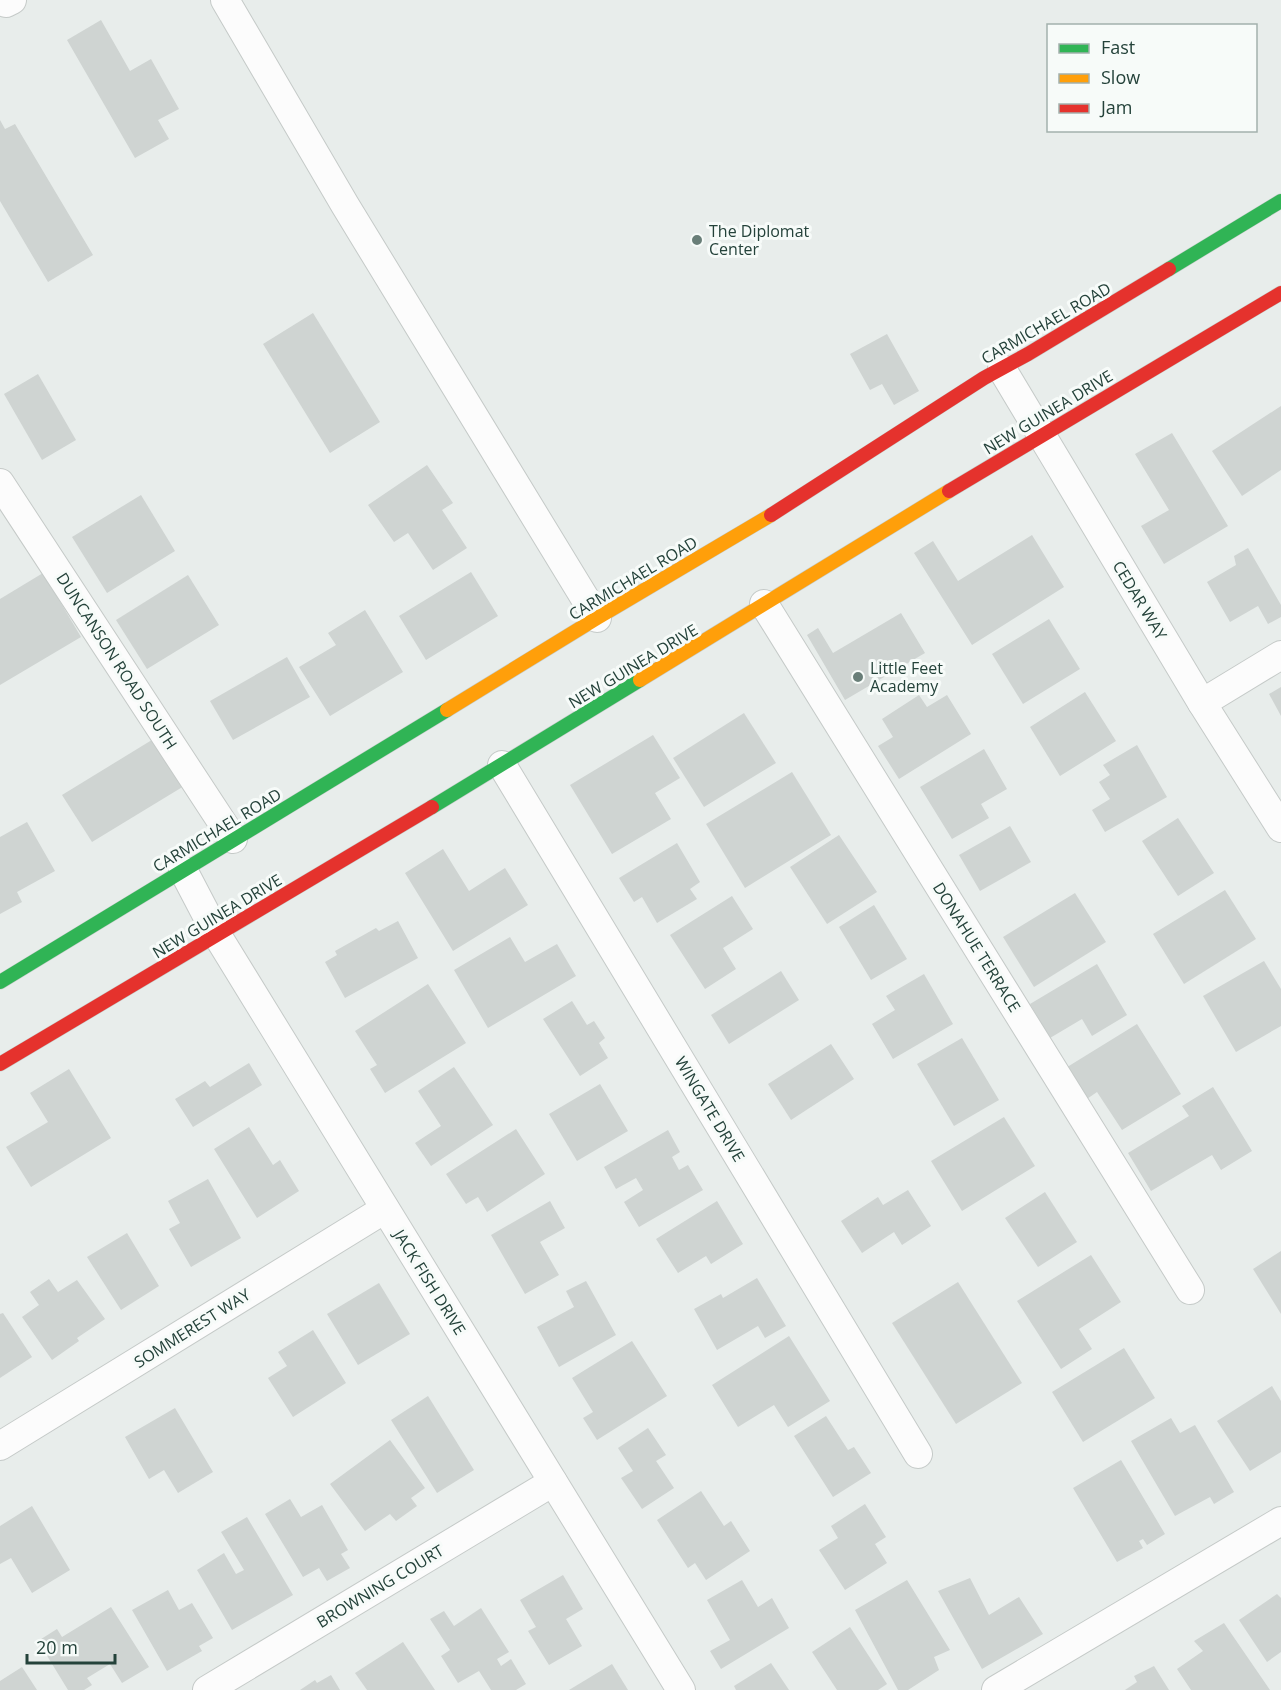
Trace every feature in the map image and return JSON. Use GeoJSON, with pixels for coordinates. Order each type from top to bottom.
{"type":"FeatureCollection","features":[{"type":"Feature","properties":{"kind":"main road","name":"CARMICHAEL ROAD"},"geometry":{"type":"LineString","coordinates":[[0,982],[597,618],[793,502],[984,378],[1281,201]]}},
{"type":"Feature","properties":{"kind":"main road","name":"NEW GUINEA DRIVE"},"geometry":{"type":"LineString","coordinates":[[0,1064],[502,765],[1041,435],[1281,293]]}},
{"type":"Feature","properties":{"kind":"street"},"geometry":{"type":"LineString","coordinates":[[225,0],[345,205],[597,618]]}},
{"type":"Feature","properties":{"kind":"street","name":"CEDAR WAY"},"geometry":{"type":"LineString","coordinates":[[1002,369],[1202,703],[1281,828]]}},
{"type":"Feature","properties":{"kind":"street","name":"DUNCANSON ROAD SOUTH"},"geometry":{"type":"LineString","coordinates":[[0,483],[233,839]]}},
{"type":"Feature","properties":{"kind":"street","name":"DONAHUE TERRACE"},"geometry":{"type":"LineString","coordinates":[[764,604],[1190,1290]]}},
{"type":"Feature","properties":{"kind":"street"},"geometry":{"type":"LineString","coordinates":[[1202,703],[1281,655]]}},
{"type":"Feature","properties":{"kind":"street","name":"WINGATE DRIVE"},"geometry":{"type":"LineString","coordinates":[[502,765],[918,1454]]}},
{"type":"Feature","properties":{"kind":"street","name":"JACK FISH DRIVE"},"geometry":{"type":"LineString","coordinates":[[183,870],[217,935],[681,1690]]}},
{"type":"Feature","properties":{"kind":"street","name":"SOMMEREST WAY"},"geometry":{"type":"LineString","coordinates":[[0,1446],[385,1209]]}},
{"type":"Feature","properties":{"kind":"street","name":"BROWNING COURT"},"geometry":{"type":"LineString","coordinates":[[207,1690],[553,1482]]}},
{"type":"Feature","properties":{"kind":"street"},"geometry":{"type":"LineString","coordinates":[[996,1690],[1281,1521]]}},
{"type":"Feature","properties":{"kind":"building"},"geometry":{"type":"Polygon","coordinates":[[[101,20],[130,71],[151,59],[179,109],[158,120],[169,139],[135,158],[67,40],[101,20]]]}},
{"type":"Feature","properties":{"kind":"building"},"geometry":{"type":"Polygon","coordinates":[[[0,120],[5,129],[15,124],[93,255],[48,282],[0,201],[0,120]]]}},
{"type":"Feature","properties":{"kind":"building"},"geometry":{"type":"Polygon","coordinates":[[[313,313],[380,422],[330,453],[263,344],[313,313]]]}},
{"type":"Feature","properties":{"kind":"building"},"geometry":{"type":"Polygon","coordinates":[[[887,334],[919,391],[894,405],[882,384],[870,390],[850,354],[887,334]]]}},
{"type":"Feature","properties":{"kind":"building"},"geometry":{"type":"Polygon","coordinates":[[[38,374],[76,440],[42,460],[4,394],[38,374]]]}},
{"type":"Feature","properties":{"kind":"building"},"geometry":{"type":"Polygon","coordinates":[[[1281,406],[1281,470],[1242,496],[1212,451],[1281,406]]]}},
{"type":"Feature","properties":{"kind":"building"},"geometry":{"type":"Polygon","coordinates":[[[1172,433],[1228,526],[1164,564],[1141,526],[1169,510],[1135,454],[1172,433]]]}},
{"type":"Feature","properties":{"kind":"building"},"geometry":{"type":"Polygon","coordinates":[[[427,465],[453,503],[442,510],[467,548],[433,570],[408,533],[394,542],[368,505],[427,465]]]}},
{"type":"Feature","properties":{"kind":"building"},"geometry":{"type":"Polygon","coordinates":[[[141,495],[175,551],[107,593],[72,537],[141,495]]]}},
{"type":"Feature","properties":{"kind":"building"},"geometry":{"type":"Polygon","coordinates":[[[1032,535],[1064,587],[972,645],[914,553],[933,541],[958,581],[1032,535]]]}},
{"type":"Feature","properties":{"kind":"building"},"geometry":{"type":"Polygon","coordinates":[[[1248,548],[1281,605],[1281,617],[1268,624],[1258,606],[1230,622],[1207,582],[1236,565],[1234,556],[1248,548]]]}},
{"type":"Feature","properties":{"kind":"building"},"geometry":{"type":"Polygon","coordinates":[[[471,572],[498,616],[426,660],[399,616],[471,572]]]}},
{"type":"Feature","properties":{"kind":"building"},"geometry":{"type":"Polygon","coordinates":[[[43,573],[81,637],[0,685],[0,599],[43,573]]]}},
{"type":"Feature","properties":{"kind":"building"},"geometry":{"type":"Polygon","coordinates":[[[188,575],[219,625],[147,669],[116,620],[188,575]]]}},
{"type":"Feature","properties":{"kind":"building"},"geometry":{"type":"Polygon","coordinates":[[[365,610],[403,672],[330,716],[299,667],[336,645],[328,633],[365,610]]]}},
{"type":"Feature","properties":{"kind":"building","name":"Little Feet Academy"},"geometry":{"type":"Polygon","coordinates":[[[901,613],[925,653],[845,700],[807,635],[818,628],[833,653],[901,613]]]}},
{"type":"Feature","properties":{"kind":"building"},"geometry":{"type":"Polygon","coordinates":[[[1049,619],[1080,669],[1023,704],[992,654],[1049,619]]]}},
{"type":"Feature","properties":{"kind":"building"},"geometry":{"type":"Polygon","coordinates":[[[287,657],[310,697],[233,740],[210,701],[287,657]]]}},
{"type":"Feature","properties":{"kind":"building"},"geometry":{"type":"Polygon","coordinates":[[[1281,687],[1281,716],[1269,694],[1281,687]]]}},
{"type":"Feature","properties":{"kind":"building"},"geometry":{"type":"Polygon","coordinates":[[[1085,692],[1116,741],[1060,776],[1030,727],[1085,692]]]}},
{"type":"Feature","properties":{"kind":"building"},"geometry":{"type":"Polygon","coordinates":[[[919,695],[927,707],[947,695],[971,734],[899,779],[878,746],[893,737],[882,719],[919,695]]]}},
{"type":"Feature","properties":{"kind":"building"},"geometry":{"type":"Polygon","coordinates":[[[744,713],[776,763],[704,807],[673,758],[744,713]]]}},
{"type":"Feature","properties":{"kind":"building"},"geometry":{"type":"Polygon","coordinates":[[[160,735],[189,783],[92,842],[62,795],[160,735]]]}},
{"type":"Feature","properties":{"kind":"building"},"geometry":{"type":"Polygon","coordinates":[[[653,735],[680,778],[655,793],[671,819],[612,854],[570,785],[653,735]]]}},
{"type":"Feature","properties":{"kind":"building"},"geometry":{"type":"Polygon","coordinates":[[[1137,745],[1167,797],[1105,832],[1092,810],[1110,799],[1099,782],[1110,775],[1103,765],[1137,745]]]}},
{"type":"Feature","properties":{"kind":"building"},"geometry":{"type":"Polygon","coordinates":[[[984,749],[1007,789],[981,804],[989,818],[952,839],[920,787],[984,749]]]}},
{"type":"Feature","properties":{"kind":"building"},"geometry":{"type":"Polygon","coordinates":[[[792,772],[831,835],[745,888],[706,824],[792,772]]]}},
{"type":"Feature","properties":{"kind":"building"},"geometry":{"type":"Polygon","coordinates":[[[1178,818],[1214,873],[1178,896],[1142,841],[1178,818]]]}},
{"type":"Feature","properties":{"kind":"building"},"geometry":{"type":"Polygon","coordinates":[[[27,822],[55,871],[17,892],[22,902],[0,914],[0,837],[27,822]]]}},
{"type":"Feature","properties":{"kind":"building"},"geometry":{"type":"Polygon","coordinates":[[[1010,826],[1031,862],[980,891],[959,855],[1010,826]]]}},
{"type":"Feature","properties":{"kind":"building"},"geometry":{"type":"Polygon","coordinates":[[[839,835],[877,892],[827,924],[790,867],[839,835]]]}},
{"type":"Feature","properties":{"kind":"building"},"geometry":{"type":"Polygon","coordinates":[[[677,843],[700,882],[690,889],[697,899],[657,923],[642,897],[634,902],[619,878],[677,843]]]}},
{"type":"Feature","properties":{"kind":"building"},"geometry":{"type":"Polygon","coordinates":[[[443,849],[469,891],[505,868],[528,905],[453,951],[405,873],[443,849]]]}},
{"type":"Feature","properties":{"kind":"building"},"geometry":{"type":"Polygon","coordinates":[[[1225,890],[1256,939],[1184,984],[1153,934],[1225,890]]]}},
{"type":"Feature","properties":{"kind":"building"},"geometry":{"type":"Polygon","coordinates":[[[1075,893],[1106,942],[1034,987],[1003,937],[1075,893]]]}},
{"type":"Feature","properties":{"kind":"building"},"geometry":{"type":"Polygon","coordinates":[[[732,896],[753,929],[723,948],[736,969],[705,989],[670,935],[732,896]]]}},
{"type":"Feature","properties":{"kind":"building"},"geometry":{"type":"Polygon","coordinates":[[[874,905],[907,959],[871,980],[839,927],[874,905]]]}},
{"type":"Feature","properties":{"kind":"building"},"geometry":{"type":"Polygon","coordinates":[[[398,921],[418,958],[345,998],[325,962],[337,955],[335,951],[376,928],[379,931],[398,921]]]}},
{"type":"Feature","properties":{"kind":"building"},"geometry":{"type":"Polygon","coordinates":[[[510,937],[525,962],[557,944],[576,976],[488,1028],[454,970],[510,937]]]}},
{"type":"Feature","properties":{"kind":"building"},"geometry":{"type":"Polygon","coordinates":[[[1264,961],[1281,989],[1281,1026],[1236,1052],[1203,996],[1264,961]]]}},
{"type":"Feature","properties":{"kind":"building"},"geometry":{"type":"Polygon","coordinates":[[[1097,964],[1127,1015],[1092,1036],[1082,1019],[1050,1038],[1030,1004],[1097,964]]]}},
{"type":"Feature","properties":{"kind":"building"},"geometry":{"type":"Polygon","coordinates":[[[781,971],[799,1000],[729,1044],[711,1015],[781,971]]]}},
{"type":"Feature","properties":{"kind":"building"},"geometry":{"type":"Polygon","coordinates":[[[924,974],[953,1024],[893,1059],[872,1024],[895,1010],[886,996],[924,974]]]}},
{"type":"Feature","properties":{"kind":"building"},"geometry":{"type":"Polygon","coordinates":[[[428,984],[466,1043],[385,1093],[370,1069],[377,1065],[355,1031],[428,984]]]}},
{"type":"Feature","properties":{"kind":"building"},"geometry":{"type":"Polygon","coordinates":[[[572,1001],[587,1025],[594,1021],[605,1038],[599,1043],[608,1058],[580,1076],[543,1019],[572,1001]]]}},
{"type":"Feature","properties":{"kind":"building"},"geometry":{"type":"Polygon","coordinates":[[[1137,1024],[1181,1094],[1122,1130],[1097,1092],[1084,1101],[1064,1069],[1137,1024]]]}},
{"type":"Feature","properties":{"kind":"building"},"geometry":{"type":"Polygon","coordinates":[[[962,1038],[999,1100],[954,1126],[917,1064],[962,1038]]]}},
{"type":"Feature","properties":{"kind":"building"},"geometry":{"type":"Polygon","coordinates":[[[831,1044],[854,1079],[791,1120],[768,1084],[831,1044]]]}},
{"type":"Feature","properties":{"kind":"building"},"geometry":{"type":"Polygon","coordinates":[[[249,1063],[262,1085],[193,1127],[175,1099],[205,1081],[210,1087],[249,1063]]]}},
{"type":"Feature","properties":{"kind":"building"},"geometry":{"type":"Polygon","coordinates":[[[454,1067],[493,1125],[431,1166],[415,1143],[441,1126],[418,1091],[454,1067]]]}},
{"type":"Feature","properties":{"kind":"building"},"geometry":{"type":"Polygon","coordinates":[[[69,1069],[111,1138],[31,1187],[6,1147],[48,1122],[30,1093],[69,1069]]]}},
{"type":"Feature","properties":{"kind":"building"},"geometry":{"type":"Polygon","coordinates":[[[600,1084],[628,1131],[577,1161],[549,1114],[600,1084]]]}},
{"type":"Feature","properties":{"kind":"building"},"geometry":{"type":"Polygon","coordinates":[[[1213,1087],[1252,1151],[1221,1170],[1212,1155],[1151,1191],[1128,1153],[1189,1116],[1182,1106],[1213,1087]]]}},
{"type":"Feature","properties":{"kind":"building"},"geometry":{"type":"Polygon","coordinates":[[[1004,1117],[1035,1166],[962,1211],[931,1161],[1004,1117]]]}},
{"type":"Feature","properties":{"kind":"building"},"geometry":{"type":"Polygon","coordinates":[[[249,1127],[273,1165],[280,1160],[299,1191],[257,1218],[214,1149],[249,1127]]]}},
{"type":"Feature","properties":{"kind":"building"},"geometry":{"type":"Polygon","coordinates":[[[516,1129],[545,1174],[487,1212],[478,1197],[466,1204],[446,1174],[516,1129]]]}},
{"type":"Feature","properties":{"kind":"building"},"geometry":{"type":"Polygon","coordinates":[[[668,1130],[680,1152],[672,1157],[679,1170],[688,1165],[703,1190],[639,1227],[624,1202],[643,1190],[636,1178],[616,1189],[604,1167],[668,1130]]]}},
{"type":"Feature","properties":{"kind":"building"},"geometry":{"type":"Polygon","coordinates":[[[208,1179],[241,1238],[191,1267],[169,1229],[180,1223],[168,1201],[208,1179]]]}},
{"type":"Feature","properties":{"kind":"building"},"geometry":{"type":"Polygon","coordinates":[[[908,1190],[931,1226],[902,1245],[894,1232],[862,1253],[841,1221],[878,1197],[883,1205],[908,1190]]]}},
{"type":"Feature","properties":{"kind":"building"},"geometry":{"type":"Polygon","coordinates":[[[1045,1192],[1077,1242],[1038,1267],[1005,1218],[1045,1192]]]}},
{"type":"Feature","properties":{"kind":"building"},"geometry":{"type":"Polygon","coordinates":[[[550,1201],[565,1228],[540,1242],[559,1275],[525,1294],[491,1235],[550,1201]]]}},
{"type":"Feature","properties":{"kind":"building"},"geometry":{"type":"Polygon","coordinates":[[[717,1201],[743,1244],[711,1264],[706,1256],[678,1273],[656,1239],[717,1201]]]}},
{"type":"Feature","properties":{"kind":"building"},"geometry":{"type":"Polygon","coordinates":[[[127,1233],[159,1286],[121,1310],[87,1257],[127,1233]]]}},
{"type":"Feature","properties":{"kind":"building"},"geometry":{"type":"Polygon","coordinates":[[[1281,1251],[1281,1314],[1253,1269],[1281,1251]]]}},
{"type":"Feature","properties":{"kind":"building"},"geometry":{"type":"Polygon","coordinates":[[[1091,1255],[1121,1302],[1079,1329],[1092,1349],[1061,1369],[1017,1301],[1091,1255]]]}},
{"type":"Feature","properties":{"kind":"building"},"geometry":{"type":"Polygon","coordinates":[[[757,1278],[786,1326],[765,1338],[758,1326],[717,1350],[694,1309],[721,1294],[723,1298],[757,1278]]]}},
{"type":"Feature","properties":{"kind":"building"},"geometry":{"type":"Polygon","coordinates":[[[49,1279],[58,1292],[77,1280],[105,1319],[77,1338],[79,1341],[52,1360],[22,1317],[39,1305],[30,1292],[49,1279]]]}},
{"type":"Feature","properties":{"kind":"building"},"geometry":{"type":"Polygon","coordinates":[[[586,1281],[616,1335],[559,1367],[537,1327],[574,1307],[566,1291],[586,1281]]]}},
{"type":"Feature","properties":{"kind":"building"},"geometry":{"type":"Polygon","coordinates":[[[958,1282],[1022,1383],[956,1424],[892,1323],[958,1282]]]}},
{"type":"Feature","properties":{"kind":"building"},"geometry":{"type":"Polygon","coordinates":[[[379,1283],[410,1334],[358,1365],[327,1314],[379,1283]]]}},
{"type":"Feature","properties":{"kind":"building"},"geometry":{"type":"Polygon","coordinates":[[[3,1313],[32,1357],[0,1378],[0,1314],[3,1313]]]}},
{"type":"Feature","properties":{"kind":"building"},"geometry":{"type":"Polygon","coordinates":[[[313,1330],[346,1383],[293,1417],[268,1378],[287,1366],[278,1352],[313,1330]]]}},
{"type":"Feature","properties":{"kind":"building"},"geometry":{"type":"Polygon","coordinates":[[[789,1336],[830,1401],[788,1427],[774,1405],[738,1427],[712,1385],[789,1336]]]}},
{"type":"Feature","properties":{"kind":"building"},"geometry":{"type":"Polygon","coordinates":[[[632,1341],[667,1396],[597,1440],[583,1418],[593,1412],[572,1378],[632,1341]]]}},
{"type":"Feature","properties":{"kind":"building"},"geometry":{"type":"Polygon","coordinates":[[[1124,1348],[1155,1398],[1083,1442],[1052,1392],[1124,1348]]]}},
{"type":"Feature","properties":{"kind":"building"},"geometry":{"type":"Polygon","coordinates":[[[1272,1386],[1281,1401],[1281,1452],[1250,1471],[1217,1421],[1272,1386]]]}},
{"type":"Feature","properties":{"kind":"building"},"geometry":{"type":"Polygon","coordinates":[[[428,1396],[474,1470],[437,1493],[391,1420],[428,1396]]]}},
{"type":"Feature","properties":{"kind":"building"},"geometry":{"type":"Polygon","coordinates":[[[175,1408],[213,1472],[178,1493],[164,1470],[149,1479],[125,1437],[175,1408]]]}},
{"type":"Feature","properties":{"kind":"building"},"geometry":{"type":"Polygon","coordinates":[[[826,1416],[848,1450],[854,1447],[871,1473],[833,1497],[794,1436],[826,1416]]]}},
{"type":"Feature","properties":{"kind":"building"},"geometry":{"type":"Polygon","coordinates":[[[1171,1418],[1180,1433],[1195,1425],[1234,1492],[1214,1504],[1210,1497],[1175,1516],[1131,1441],[1171,1418]]]}},
{"type":"Feature","properties":{"kind":"building"},"geometry":{"type":"Polygon","coordinates":[[[648,1428],[666,1455],[656,1461],[674,1488],[642,1509],[621,1478],[633,1471],[618,1448],[648,1428]]]}},
{"type":"Feature","properties":{"kind":"building"},"geometry":{"type":"Polygon","coordinates":[[[390,1440],[425,1488],[411,1498],[417,1506],[396,1521],[390,1514],[365,1531],[330,1484],[390,1440]]]}},
{"type":"Feature","properties":{"kind":"building"},"geometry":{"type":"Polygon","coordinates":[[[1121,1460],[1165,1534],[1147,1545],[1143,1539],[1139,1541],[1143,1548],[1117,1562],[1073,1488],[1121,1460]]]}},
{"type":"Feature","properties":{"kind":"building"},"geometry":{"type":"Polygon","coordinates":[[[701,1491],[724,1526],[731,1521],[750,1551],[706,1580],[695,1563],[688,1568],[657,1520],[701,1491]]]}},
{"type":"Feature","properties":{"kind":"building"},"geometry":{"type":"Polygon","coordinates":[[[290,1499],[301,1517],[322,1505],[348,1550],[341,1554],[350,1568],[327,1581],[319,1568],[303,1577],[265,1514],[290,1499]]]}},
{"type":"Feature","properties":{"kind":"building"},"geometry":{"type":"Polygon","coordinates":[[[865,1504],[886,1537],[875,1544],[887,1563],[845,1590],[819,1550],[838,1538],[831,1526],[865,1504]]]}},
{"type":"Feature","properties":{"kind":"building"},"geometry":{"type":"Polygon","coordinates":[[[32,1506],[70,1570],[32,1593],[11,1558],[0,1564],[0,1526],[32,1506]]]}},
{"type":"Feature","properties":{"kind":"building"},"geometry":{"type":"Polygon","coordinates":[[[247,1517],[293,1595],[232,1630],[197,1570],[224,1553],[236,1574],[244,1570],[221,1532],[247,1517]]]}},
{"type":"Feature","properties":{"kind":"building"},"geometry":{"type":"Polygon","coordinates":[[[563,1575],[583,1609],[566,1619],[582,1646],[549,1665],[528,1631],[536,1627],[520,1600],[563,1575]]]}},
{"type":"Feature","properties":{"kind":"building"},"geometry":{"type":"Polygon","coordinates":[[[970,1578],[989,1615],[1019,1597],[1043,1634],[982,1669],[938,1591],[970,1578]]]}},
{"type":"Feature","properties":{"kind":"building"},"geometry":{"type":"Polygon","coordinates":[[[742,1580],[758,1607],[772,1598],[789,1628],[721,1669],[710,1651],[730,1640],[707,1600],[742,1580]]]}},
{"type":"Feature","properties":{"kind":"building"},"geometry":{"type":"Polygon","coordinates":[[[907,1580],[950,1650],[934,1657],[939,1670],[908,1690],[898,1690],[855,1610],[907,1580]]]}},
{"type":"Feature","properties":{"kind":"building"},"geometry":{"type":"Polygon","coordinates":[[[168,1590],[179,1610],[192,1603],[213,1638],[199,1646],[202,1651],[167,1671],[132,1610],[168,1590]]]}},
{"type":"Feature","properties":{"kind":"building"},"geometry":{"type":"Polygon","coordinates":[[[1277,1594],[1281,1598],[1281,1652],[1267,1662],[1239,1620],[1277,1594]]]}},
{"type":"Feature","properties":{"kind":"building"},"geometry":{"type":"Polygon","coordinates":[[[111,1607],[149,1667],[122,1683],[110,1664],[87,1678],[92,1685],[84,1690],[68,1690],[38,1641],[57,1629],[62,1637],[111,1607]]]}},
{"type":"Feature","properties":{"kind":"building"},"geometry":{"type":"Polygon","coordinates":[[[481,1608],[509,1652],[497,1659],[501,1666],[511,1659],[526,1684],[516,1690],[491,1690],[479,1671],[458,1683],[441,1656],[450,1650],[430,1619],[444,1611],[454,1626],[481,1608]]]}},
{"type":"Feature","properties":{"kind":"building"},"geometry":{"type":"Polygon","coordinates":[[[1224,1623],[1270,1690],[1191,1690],[1177,1669],[1203,1651],[1194,1641],[1224,1623]]]}},
{"type":"Feature","properties":{"kind":"building"},"geometry":{"type":"Polygon","coordinates":[[[850,1627],[887,1684],[878,1690],[837,1690],[812,1652],[850,1627]]]}},
{"type":"Feature","properties":{"kind":"building"},"geometry":{"type":"Polygon","coordinates":[[[403,1642],[435,1690],[367,1690],[355,1673],[403,1642]]]}},
{"type":"Feature","properties":{"kind":"building"},"geometry":{"type":"Polygon","coordinates":[[[771,1663],[789,1690],[736,1690],[734,1686],[771,1663]]]}},
{"type":"Feature","properties":{"kind":"building"},"geometry":{"type":"Polygon","coordinates":[[[612,1664],[628,1690],[569,1690],[612,1664]]]}},
{"type":"Feature","properties":{"kind":"building"},"geometry":{"type":"Polygon","coordinates":[[[1154,1666],[1169,1690],[1125,1690],[1137,1682],[1134,1676],[1154,1666]]]}},
{"type":"Feature","properties":{"kind":"building"},"geometry":{"type":"Polygon","coordinates":[[[22,1667],[37,1690],[0,1690],[0,1681],[22,1667]]]}},
{"type":"Feature","properties":{"kind":"building"},"geometry":{"type":"Polygon","coordinates":[[[331,1675],[340,1690],[300,1690],[315,1680],[317,1683],[331,1675]]]}},
{"type":"Feature","properties":{"kind":"traffic: fast"},"geometry":{"type":"LineString","coordinates":[[1169,269],[1281,201]]}},
{"type":"Feature","properties":{"kind":"traffic: fast"},"geometry":{"type":"LineString","coordinates":[[432,807],[640,680]]}},
{"type":"Feature","properties":{"kind":"traffic: fast"},"geometry":{"type":"LineString","coordinates":[[0,982],[447,710]]}},
{"type":"Feature","properties":{"kind":"traffic: slow"},"geometry":{"type":"LineString","coordinates":[[640,680],[949,491]]}},
{"type":"Feature","properties":{"kind":"traffic: slow"},"geometry":{"type":"LineString","coordinates":[[447,710],[771,515]]}},
{"type":"Feature","properties":{"kind":"traffic: jam"},"geometry":{"type":"LineString","coordinates":[[771,515],[984,378],[1169,269]]}},
{"type":"Feature","properties":{"kind":"traffic: jam"},"geometry":{"type":"LineString","coordinates":[[949,491],[1281,293]]}},
{"type":"Feature","properties":{"kind":"traffic: jam"},"geometry":{"type":"LineString","coordinates":[[0,1064],[432,807]]}},
{"type":"Feature","properties":{"kind":"place","name":"The Diplomat Center"},"geometry":{"type":"Point","coordinates":[697,240]}},
{"type":"Feature","properties":{"kind":"place","name":"Little Feet Academy"},"geometry":{"type":"Point","coordinates":[858,677]}}]}
